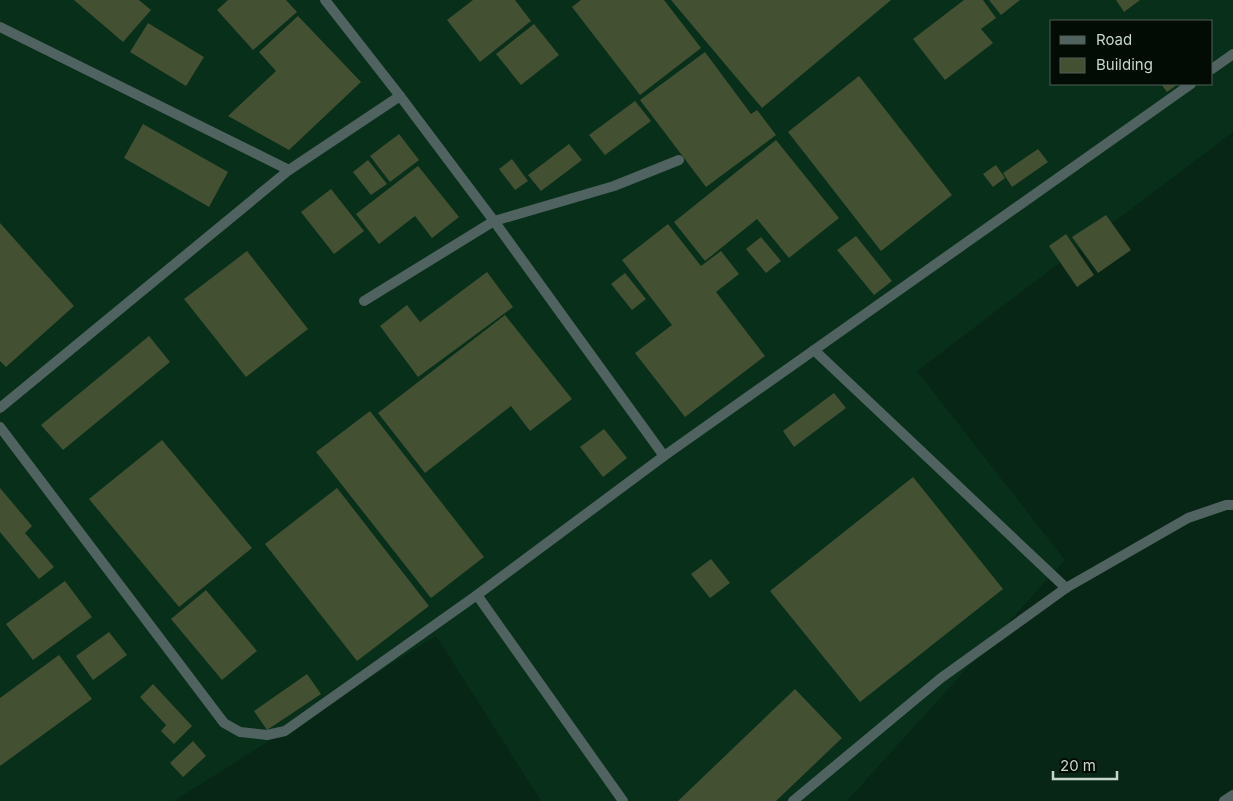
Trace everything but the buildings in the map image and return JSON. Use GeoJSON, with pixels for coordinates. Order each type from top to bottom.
{"type":"FeatureCollection","features":[{"type":"Feature","properties":{"kind":"street"},"geometry":{"type":"LineString","coordinates":[[326,0],[494,221],[664,456]]}},
{"type":"Feature","properties":{"kind":"street"},"geometry":{"type":"LineString","coordinates":[[0,27],[289,170]]}},
{"type":"Feature","properties":{"kind":"street"},"geometry":{"type":"LineString","coordinates":[[1213,68],[1233,54]]}},
{"type":"Feature","properties":{"kind":"street"},"geometry":{"type":"LineString","coordinates":[[0,427],[224,723],[240,732],[267,735],[286,731],[477,595],[664,456],[1190,85]]}},
{"type":"Feature","properties":{"kind":"street"},"geometry":{"type":"LineString","coordinates":[[0,408],[289,170],[400,96]]}},
{"type":"Feature","properties":{"kind":"street"},"geometry":{"type":"LineString","coordinates":[[364,301],[494,221],[614,186],[679,160]]}},
{"type":"Feature","properties":{"kind":"street"},"geometry":{"type":"LineString","coordinates":[[814,350],[1066,588]]}},
{"type":"Feature","properties":{"kind":"street"},"geometry":{"type":"LineString","coordinates":[[793,801],[941,678],[1066,588],[1188,518],[1226,505],[1233,505]]}},
{"type":"Feature","properties":{"kind":"street"},"geometry":{"type":"LineString","coordinates":[[477,595],[623,801]]}},
{"type":"Feature","properties":{"kind":"street"},"geometry":{"type":"LineString","coordinates":[[1224,801],[1233,795]]}},
{"type":"Feature","properties":{"kind":"shaded area"},"geometry":{"type":"Polygon","coordinates":[[[0,0],[1233,0],[1233,132],[917,371],[1065,560],[847,801],[541,801],[436,636],[174,801],[0,801],[0,0]]]}}]}
